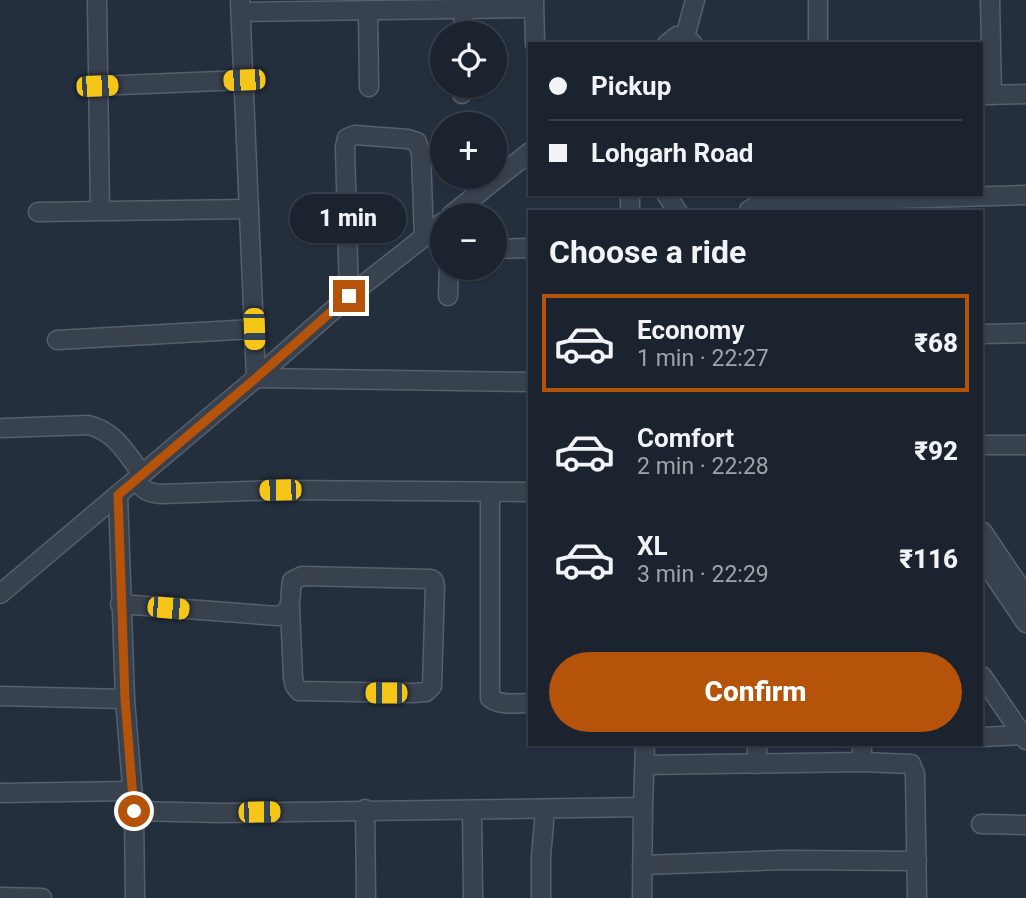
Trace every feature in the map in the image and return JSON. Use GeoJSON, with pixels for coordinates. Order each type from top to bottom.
{"type":"FeatureCollection","features":[{"type":"Feature","properties":{"kind":"street"},"geometry":{"type":"LineString","coordinates":[[97,0],[100,210]]}},
{"type":"Feature","properties":{"kind":"street"},"geometry":{"type":"LineString","coordinates":[[670,42],[677,36],[689,40],[695,0]]}},
{"type":"Feature","properties":{"kind":"street"},"geometry":{"type":"LineString","coordinates":[[818,0],[818,42]]}},
{"type":"Feature","properties":{"kind":"street"},"geometry":{"type":"LineString","coordinates":[[990,0],[987,95],[1026,94]]}},
{"type":"Feature","properties":{"kind":"street"},"geometry":{"type":"LineString","coordinates":[[256,378],[241,6],[368,10],[464,9],[534,4],[534,42]]}},
{"type":"Feature","properties":{"kind":"street"},"geometry":{"type":"LineString","coordinates":[[464,9],[464,21]]}},
{"type":"Feature","properties":{"kind":"street"},"geometry":{"type":"LineString","coordinates":[[368,10],[369,87]]}},
{"type":"Feature","properties":{"kind":"street"},"geometry":{"type":"LineString","coordinates":[[97,86],[244,80]]}},
{"type":"Feature","properties":{"kind":"street"},"geometry":{"type":"LineString","coordinates":[[349,296],[345,147],[347,138],[355,135],[417,142],[431,203]]}},
{"type":"Feature","properties":{"kind":"street"},"geometry":{"type":"LineString","coordinates":[[466,203],[528,154]]}},
{"type":"Feature","properties":{"kind":"street"},"geometry":{"type":"LineString","coordinates":[[754,204],[1026,195]]}},
{"type":"Feature","properties":{"kind":"street"},"geometry":{"type":"LineString","coordinates":[[38,212],[249,209]]}},
{"type":"Feature","properties":{"kind":"street"},"geometry":{"type":"LineString","coordinates":[[0,594],[349,296],[430,235]]}},
{"type":"Feature","properties":{"kind":"street"},"geometry":{"type":"LineString","coordinates":[[507,249],[528,248]]}},
{"type":"Feature","properties":{"kind":"street"},"geometry":{"type":"LineString","coordinates":[[448,296],[449,280]]}},
{"type":"Feature","properties":{"kind":"street"},"geometry":{"type":"LineString","coordinates":[[57,340],[254,329]]}},
{"type":"Feature","properties":{"kind":"street"},"geometry":{"type":"LineString","coordinates":[[983,334],[1026,333]]}},
{"type":"Feature","properties":{"kind":"street"},"geometry":{"type":"LineString","coordinates":[[256,378],[528,382]]}},
{"type":"Feature","properties":{"kind":"street"},"geometry":{"type":"LineString","coordinates":[[3,428],[88,425],[101,428],[115,439],[139,477],[142,488],[150,493],[280,490],[528,492]]}},
{"type":"Feature","properties":{"kind":"street"},"geometry":{"type":"LineString","coordinates":[[983,444],[1026,445]]}},
{"type":"Feature","properties":{"kind":"street"},"geometry":{"type":"LineString","coordinates":[[491,492],[490,698],[505,703],[528,703]]}},
{"type":"Feature","properties":{"kind":"street"},"geometry":{"type":"LineString","coordinates":[[118,495],[120,604],[134,811],[135,898]]}},
{"type":"Feature","properties":{"kind":"street"},"geometry":{"type":"LineString","coordinates":[[983,532],[1026,596]]}},
{"type":"Feature","properties":{"kind":"street"},"geometry":{"type":"LineString","coordinates":[[983,559],[1025,620]]}},
{"type":"Feature","properties":{"kind":"street"},"geometry":{"type":"LineString","coordinates":[[120,604],[278,616],[290,607],[292,581],[302,576],[431,579],[435,586],[432,686],[426,692],[413,693],[299,691],[293,678],[290,607]]}},
{"type":"Feature","properties":{"kind":"street"},"geometry":{"type":"LineString","coordinates":[[983,677],[1024,737]]}},
{"type":"Feature","properties":{"kind":"street"},"geometry":{"type":"LineString","coordinates":[[0,696],[125,699]]}},
{"type":"Feature","properties":{"kind":"street"},"geometry":{"type":"LineString","coordinates":[[983,737],[1024,737]]}},
{"type":"Feature","properties":{"kind":"street"},"geometry":{"type":"LineString","coordinates":[[642,898],[645,746]]}},
{"type":"Feature","properties":{"kind":"street"},"geometry":{"type":"LineString","coordinates":[[757,746],[757,764]]}},
{"type":"Feature","properties":{"kind":"street"},"geometry":{"type":"LineString","coordinates":[[645,765],[757,764],[862,753],[906,763],[914,768],[917,898]]}},
{"type":"Feature","properties":{"kind":"street"},"geometry":{"type":"LineString","coordinates":[[0,793],[132,791]]}},
{"type":"Feature","properties":{"kind":"street"},"geometry":{"type":"LineString","coordinates":[[134,811],[221,813],[643,807]]}},
{"type":"Feature","properties":{"kind":"street"},"geometry":{"type":"LineString","coordinates":[[365,809],[366,898]]}},
{"type":"Feature","properties":{"kind":"street"},"geometry":{"type":"LineString","coordinates":[[472,810],[473,898]]}},
{"type":"Feature","properties":{"kind":"street"},"geometry":{"type":"LineString","coordinates":[[541,898],[545,810]]}},
{"type":"Feature","properties":{"kind":"street"},"geometry":{"type":"LineString","coordinates":[[981,824],[1026,825]]}},
{"type":"Feature","properties":{"kind":"street"},"geometry":{"type":"LineString","coordinates":[[642,865],[784,860],[917,861]]}},
{"type":"Feature","properties":{"kind":"street"},"geometry":{"type":"LineString","coordinates":[[0,897],[42,898]]}},
{"type":"Feature","properties":{"kind":"route"},"geometry":{"type":"LineString","coordinates":[[134,811],[120,604],[118,495],[349,296]]}}]}
